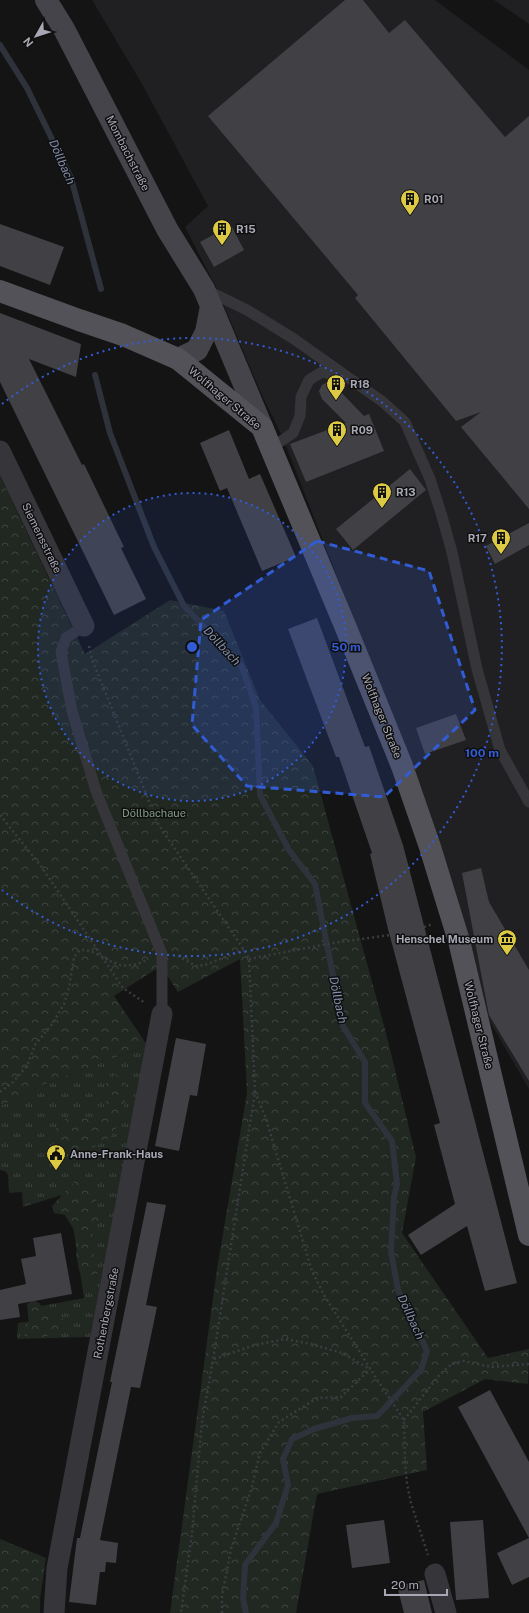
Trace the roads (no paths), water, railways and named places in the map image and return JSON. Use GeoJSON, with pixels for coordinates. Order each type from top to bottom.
{"type":"FeatureCollection","features":[{"type":"Feature","properties":{"kind":"main road","name":"Wolfhager Straße"},"geometry":{"type":"LineString","coordinates":[[0,291],[123,335],[178,359],[262,427],[402,766],[430,847],[459,941],[529,1235]]}},
{"type":"Feature","properties":{"kind":"street","name":"Mombachstraße"},"geometry":{"type":"LineString","coordinates":[[46,0],[64,29],[167,229],[208,298],[262,427]]}},
{"type":"Feature","properties":{"kind":"street"},"geometry":{"type":"LineString","coordinates":[[178,359],[198,350],[206,332],[208,298]]}},
{"type":"Feature","properties":{"kind":"street","name":"Siemensstraße"},"geometry":{"type":"LineString","coordinates":[[0,451],[84,626]]}},
{"type":"Feature","properties":{"kind":"street","name":"Rothenbergstraße"},"geometry":{"type":"LineString","coordinates":[[54,1613],[59,1560],[162,1014]]}},
{"type":"Feature","properties":{"kind":"street"},"geometry":{"type":"LineString","coordinates":[[435,1574],[446,1613]]}},
{"type":"Feature","properties":{"kind":"lane"},"geometry":{"type":"LineString","coordinates":[[208,298],[247,310],[294,339],[383,402],[404,422],[430,479],[441,513],[452,552],[477,669],[500,750],[529,802]]}},
{"type":"Feature","properties":{"kind":"lane"},"geometry":{"type":"LineString","coordinates":[[271,448],[293,433],[300,416],[301,397],[309,380],[322,372],[346,376]]}},
{"type":"Feature","properties":{"kind":"lane"},"geometry":{"type":"LineString","coordinates":[[84,626],[66,638],[61,652],[72,711],[96,792],[162,954],[162,1014]]}},
{"type":"Feature","properties":{"kind":"waterway","name":"Döllbach"},"geometry":{"type":"LineString","coordinates":[[0,45],[27,88],[71,178],[101,289]]}},
{"type":"Feature","properties":{"kind":"waterway","name":"Döllbach"},"geometry":{"type":"LineString","coordinates":[[95,375],[110,433],[154,547],[184,606],[241,665],[256,707],[260,795],[289,850],[315,884],[343,1026],[365,1062],[365,1103],[392,1141],[397,1184],[394,1197],[391,1252],[398,1290],[427,1351],[421,1370],[377,1416],[352,1418],[314,1429],[292,1439],[283,1459],[288,1485],[276,1523],[245,1565],[243,1599],[246,1613]]}},
{"type":"Feature","properties":{"kind":"place","name":"R01"},"geometry":{"type":"Point","coordinates":[410,216]}},
{"type":"Feature","properties":{"kind":"place","name":"R15"},"geometry":{"type":"Point","coordinates":[222,246]}},
{"type":"Feature","properties":{"kind":"place","name":"R18"},"geometry":{"type":"Point","coordinates":[336,401]}},
{"type":"Feature","properties":{"kind":"place","name":"R09"},"geometry":{"type":"Point","coordinates":[337,447]}},
{"type":"Feature","properties":{"kind":"place","name":"R13"},"geometry":{"type":"Point","coordinates":[382,509]}},
{"type":"Feature","properties":{"kind":"place","name":"R17"},"geometry":{"type":"Point","coordinates":[501,555]}},
{"type":"Feature","properties":{"kind":"place","name":"Henschel Museum"},"geometry":{"type":"Point","coordinates":[507,956]}},
{"type":"Feature","properties":{"kind":"place","name":"Anne-Frank-Haus"},"geometry":{"type":"Point","coordinates":[56,1171]}},
{"type":"Feature","properties":{"kind":"park label","name":"Döllbachaue"},"geometry":{"type":"Point","coordinates":[154,813]}}]}
